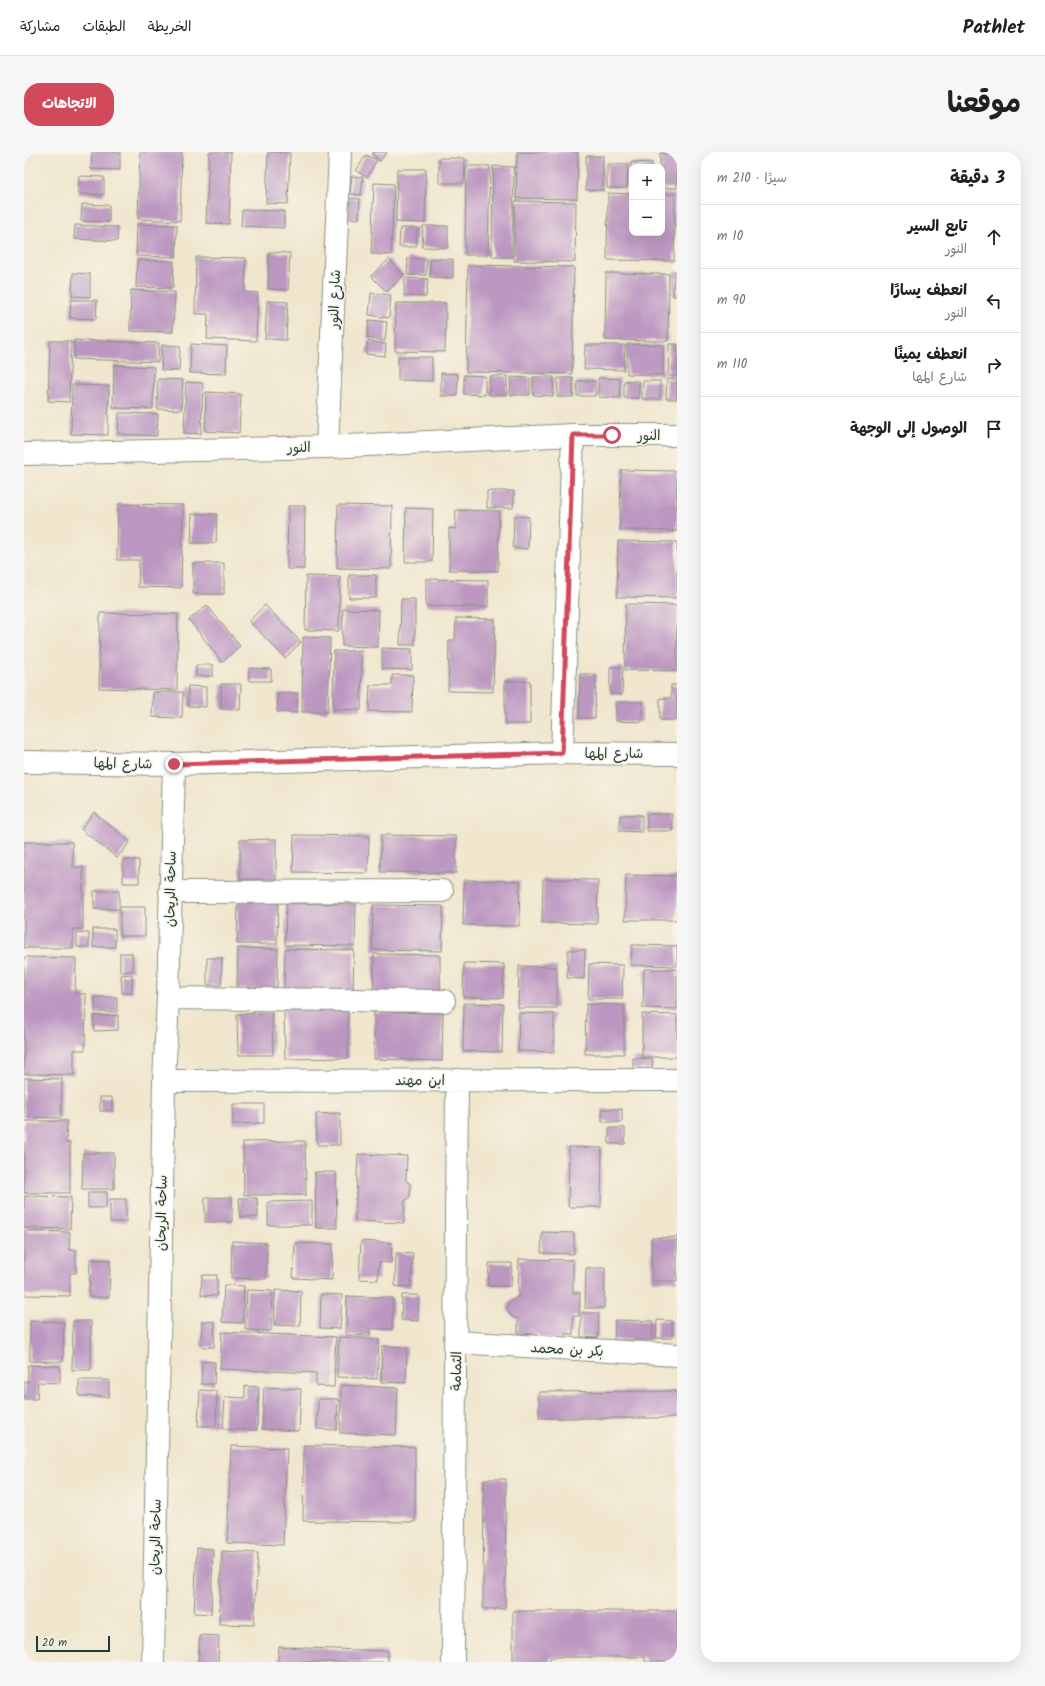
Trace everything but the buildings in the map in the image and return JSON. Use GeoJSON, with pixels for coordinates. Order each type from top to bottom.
{"type":"FeatureCollection","features":[{"type":"Feature","properties":{"kind":"street","name":"شارع النور"},"geometry":{"type":"LineString","coordinates":[[327,447],[340,152]]}},
{"type":"Feature","properties":{"kind":"street","name":"النور"},"geometry":{"type":"LineString","coordinates":[[24,454],[327,447],[573,435],[677,435]]}},
{"type":"Feature","properties":{"kind":"street"},"geometry":{"type":"LineString","coordinates":[[562,753],[573,435]]}},
{"type":"Feature","properties":{"kind":"street","name":"شارع المها"},"geometry":{"type":"LineString","coordinates":[[24,762],[174,764],[562,753],[677,754]]}},
{"type":"Feature","properties":{"kind":"street","name":"ساحة الريحان"},"geometry":{"type":"LineString","coordinates":[[153,1662],[164,1080],[168,998],[174,764]]}},
{"type":"Feature","properties":{"kind":"street"},"geometry":{"type":"LineString","coordinates":[[170,892],[442,891]]}},
{"type":"Feature","properties":{"kind":"street"},"geometry":{"type":"LineString","coordinates":[[168,998],[444,1001]]}},
{"type":"Feature","properties":{"kind":"street","name":"ابن مهند"},"geometry":{"type":"LineString","coordinates":[[164,1080],[677,1080]]}},
{"type":"Feature","properties":{"kind":"street","name":"الثمامة"},"geometry":{"type":"LineString","coordinates":[[453,1662],[457,1080]]}},
{"type":"Feature","properties":{"kind":"street","name":"بكر بن محمد"},"geometry":{"type":"LineString","coordinates":[[456,1342],[677,1355]]}},
{"type":"Feature","properties":{"kind":"route"},"geometry":{"type":"LineString","coordinates":[[174,764],[562,753],[573,435],[612,435]]}}]}
